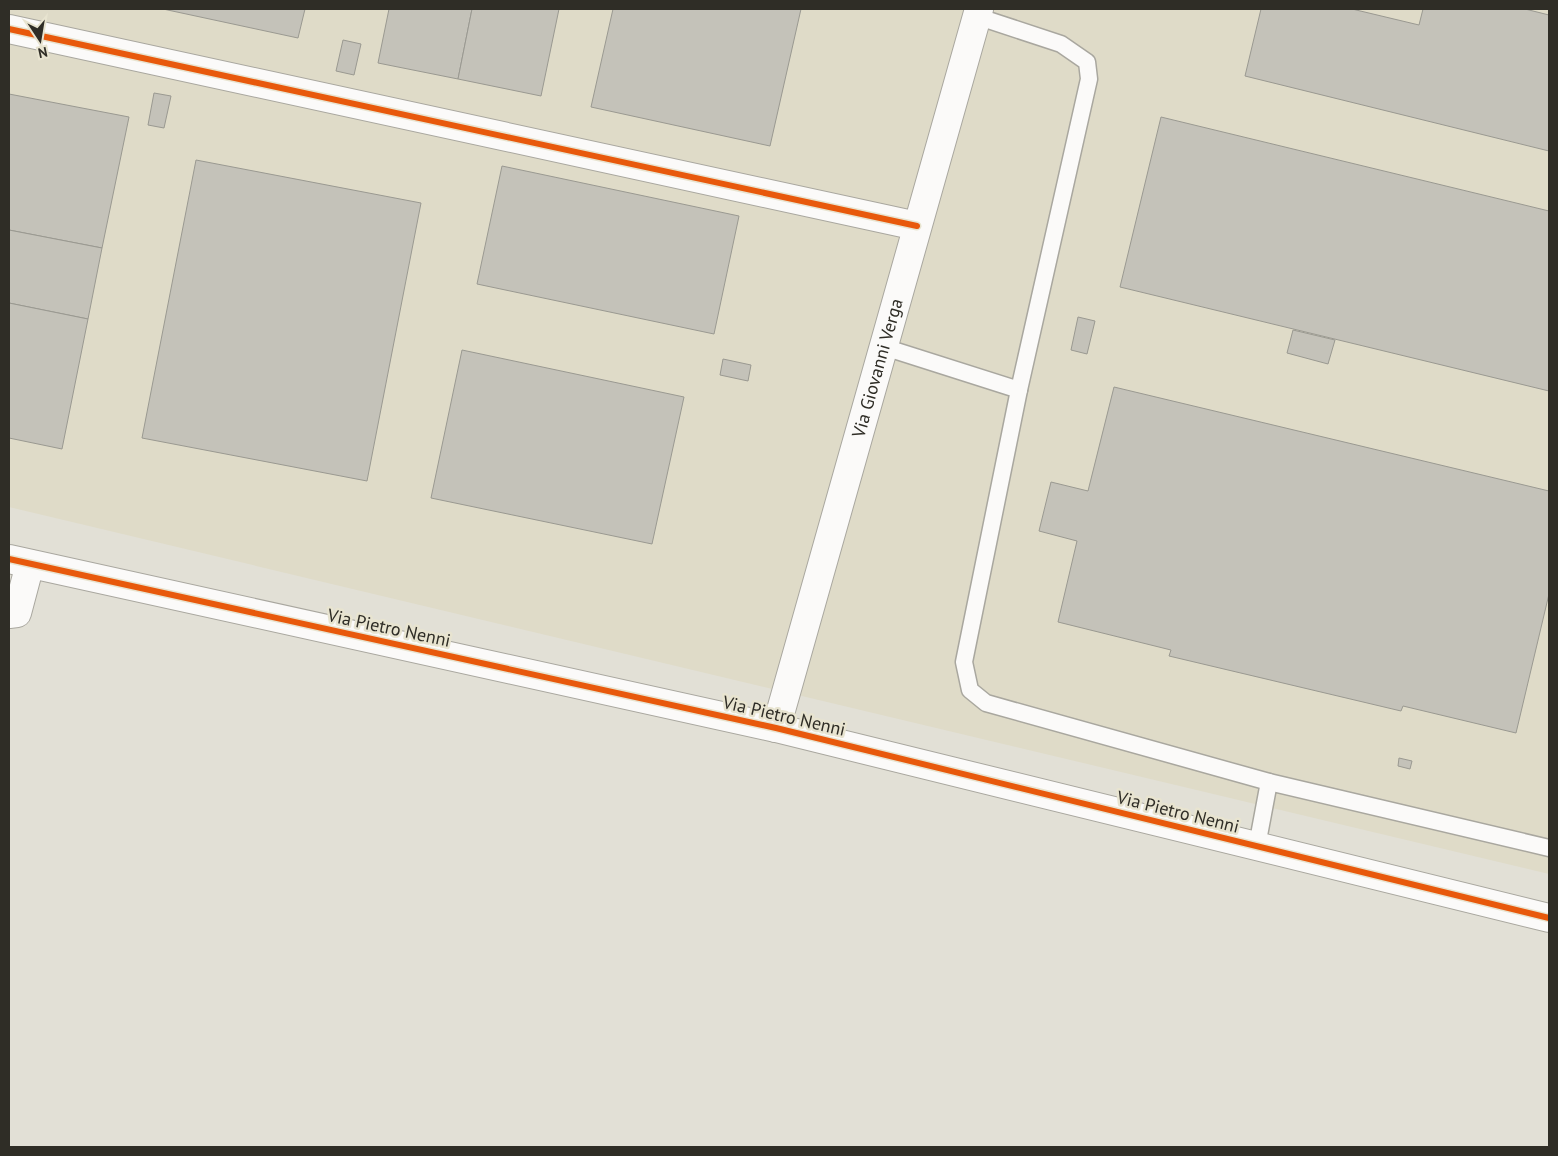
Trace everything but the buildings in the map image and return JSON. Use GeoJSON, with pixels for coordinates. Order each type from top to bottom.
{"type":"FeatureCollection","features":[{"type":"Feature","properties":{"kind":"street","name":"Via Giovanni Verga"},"geometry":{"type":"LineString","coordinates":[[776,728],[978,13]]}},
{"type":"Feature","properties":{"kind":"street"},"geometry":{"type":"LineString","coordinates":[[9,29],[918,226]]}},
{"type":"Feature","properties":{"kind":"street"},"geometry":{"type":"LineString","coordinates":[[9,614],[17,613],[19,562]]}},
{"type":"Feature","properties":{"kind":"street","name":"Via Pietro Nenni"},"geometry":{"type":"LineString","coordinates":[[19,562],[776,728],[1549,918]]}},
{"type":"Feature","properties":{"kind":"lane"},"geometry":{"type":"LineString","coordinates":[[978,13],[1061,44],[1087,62],[1089,79],[1019,390],[964,662],[970,690],[986,703],[1269,782],[1549,848]]}},
{"type":"Feature","properties":{"kind":"lane"},"geometry":{"type":"LineString","coordinates":[[884,347],[1019,390]]}},
{"type":"Feature","properties":{"kind":"lane"},"geometry":{"type":"LineString","coordinates":[[1256,846],[1269,782]]}},
{"type":"Feature","properties":{"kind":"shaded area"},"geometry":{"type":"Polygon","coordinates":[[[9,9],[1549,9],[1549,874],[9,507],[9,9]]]}},
{"type":"Feature","properties":{"kind":"cycle path"},"geometry":{"type":"LineString","coordinates":[[9,29],[917,226]]}},
{"type":"Feature","properties":{"kind":"cycle path"},"geometry":{"type":"LineString","coordinates":[[9,559],[776,728],[1549,918]]}}]}
